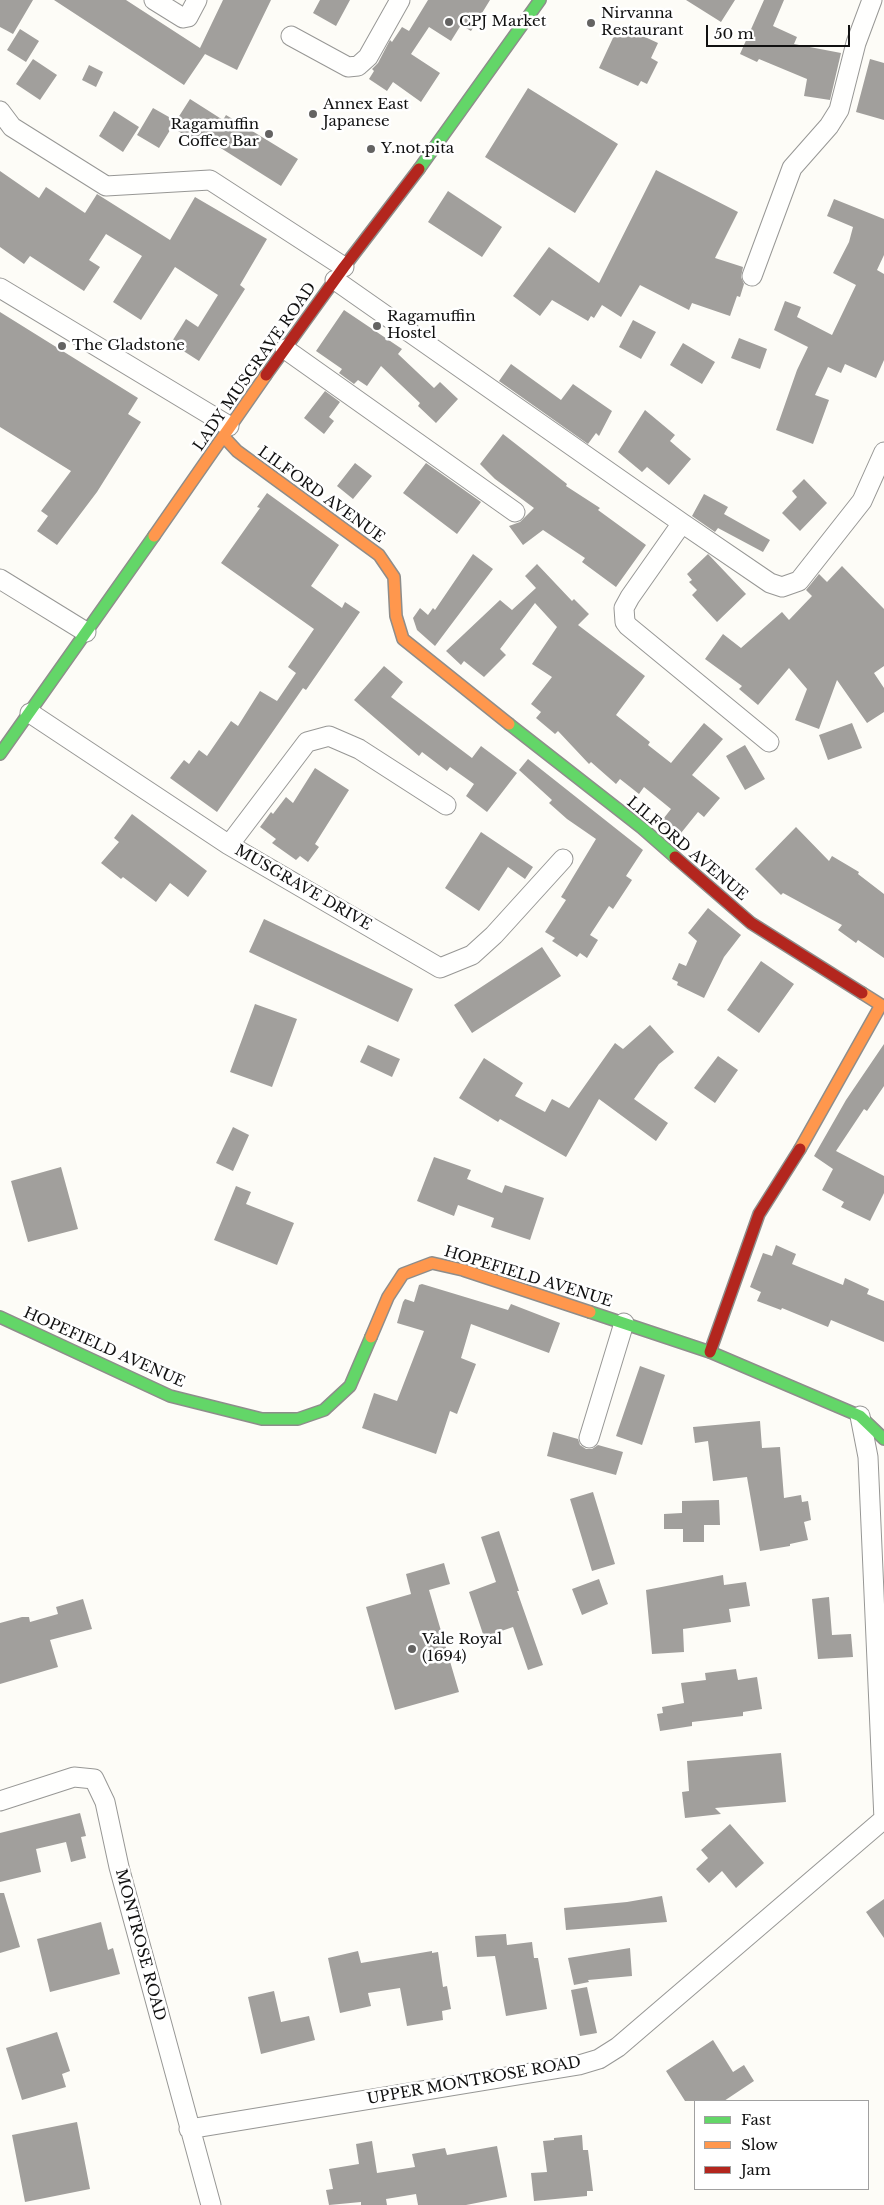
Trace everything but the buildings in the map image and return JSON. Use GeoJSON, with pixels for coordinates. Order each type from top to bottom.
{"type":"FeatureCollection","features":[{"type":"Feature","properties":{"kind":"street"},"geometry":{"type":"LineString","coordinates":[[154,0],[183,18],[188,17],[197,0]]}},
{"type":"Feature","properties":{"kind":"street"},"geometry":{"type":"LineString","coordinates":[[290,36],[348,67],[358,66],[368,56],[400,0]]}},
{"type":"Feature","properties":{"kind":"street","name":"LADY MUSGRAVE ROAD"},"geometry":{"type":"LineString","coordinates":[[0,754],[285,349],[432,153],[540,0]]}},
{"type":"Feature","properties":{"kind":"street"},"geometry":{"type":"LineString","coordinates":[[752,276],[792,168],[829,126],[839,110],[856,44],[872,0]]}},
{"type":"Feature","properties":{"kind":"street"},"geometry":{"type":"LineString","coordinates":[[0,111],[12,127],[106,186],[210,180],[682,523],[770,583],[782,587],[799,581],[862,501],[884,452]]}},
{"type":"Feature","properties":{"kind":"street"},"geometry":{"type":"LineString","coordinates":[[0,288],[226,432]]}},
{"type":"Feature","properties":{"kind":"street"},"geometry":{"type":"LineString","coordinates":[[285,349],[515,512]]}},
{"type":"Feature","properties":{"kind":"street","name":"LILFORD AVENUE"},"geometry":{"type":"LineString","coordinates":[[226,432],[237,451],[379,555],[394,577],[396,616],[403,639],[418,653],[642,828],[751,924],[882,1006],[808,1136],[759,1214],[710,1352]]}},
{"type":"Feature","properties":{"kind":"street"},"geometry":{"type":"LineString","coordinates":[[682,523],[624,608],[625,622],[769,742]]}},
{"type":"Feature","properties":{"kind":"street"},"geometry":{"type":"LineString","coordinates":[[0,579],[86,632]]}},
{"type":"Feature","properties":{"kind":"street","name":"MUSGRAVE DRIVE"},"geometry":{"type":"LineString","coordinates":[[30,713],[230,845],[440,968],[472,955],[494,935],[563,859]]}},
{"type":"Feature","properties":{"kind":"street"},"geometry":{"type":"LineString","coordinates":[[230,845],[307,742],[329,736],[360,750],[446,805]]}},
{"type":"Feature","properties":{"kind":"street","name":"HOPEFIELD AVENUE"},"geometry":{"type":"LineString","coordinates":[[0,1318],[170,1396],[262,1419],[298,1419],[324,1410],[350,1386],[388,1297],[403,1274],[432,1263],[464,1270],[710,1352],[860,1416],[884,1439]]}},
{"type":"Feature","properties":{"kind":"street"},"geometry":{"type":"LineString","coordinates":[[589,1438],[624,1323]]}},
{"type":"Feature","properties":{"kind":"street"},"geometry":{"type":"LineString","coordinates":[[860,1416],[868,1457],[884,1819]]}},
{"type":"Feature","properties":{"kind":"street","name":"MONTROSE ROAD"},"geometry":{"type":"LineString","coordinates":[[0,1801],[74,1777],[94,1779],[105,1802],[119,1867],[211,2205]]}},
{"type":"Feature","properties":{"kind":"street","name":"UPPER MONTROSE ROAD"},"geometry":{"type":"LineString","coordinates":[[189,2129],[600,2059],[618,2047],[884,1819]]}},
{"type":"Feature","properties":{"kind":"traffic: fast"},"geometry":{"type":"LineString","coordinates":[[419,169],[540,0]]}},
{"type":"Feature","properties":{"kind":"traffic: fast"},"geometry":{"type":"LineString","coordinates":[[0,754],[154,536]]}},
{"type":"Feature","properties":{"kind":"traffic: fast"},"geometry":{"type":"LineString","coordinates":[[509,724],[642,828],[675,857]]}},
{"type":"Feature","properties":{"kind":"traffic: fast"},"geometry":{"type":"LineString","coordinates":[[590,1312],[710,1352],[860,1416],[884,1439]]}},
{"type":"Feature","properties":{"kind":"traffic: fast"},"geometry":{"type":"LineString","coordinates":[[0,1317],[170,1396],[262,1419],[298,1419],[324,1410],[350,1386],[371,1337]]}},
{"type":"Feature","properties":{"kind":"traffic: slow"},"geometry":{"type":"LineString","coordinates":[[154,536],[266,375]]}},
{"type":"Feature","properties":{"kind":"traffic: slow"},"geometry":{"type":"LineString","coordinates":[[224,437],[237,451],[379,555],[394,577],[396,616],[403,639],[509,724]]}},
{"type":"Feature","properties":{"kind":"traffic: slow"},"geometry":{"type":"LineString","coordinates":[[800,1149],[881,1005],[862,993]]}},
{"type":"Feature","properties":{"kind":"traffic: slow"},"geometry":{"type":"LineString","coordinates":[[371,1337],[388,1297],[403,1274],[432,1263],[463,1270],[590,1312]]}},
{"type":"Feature","properties":{"kind":"traffic: jam"},"geometry":{"type":"LineString","coordinates":[[266,375],[344,267],[419,169]]}},
{"type":"Feature","properties":{"kind":"traffic: jam"},"geometry":{"type":"LineString","coordinates":[[675,857],[751,923],[862,993]]}},
{"type":"Feature","properties":{"kind":"traffic: jam"},"geometry":{"type":"LineString","coordinates":[[710,1352],[759,1214],[800,1149]]}},
{"type":"Feature","properties":{"kind":"place","name":"CPJ Market"},"geometry":{"type":"Point","coordinates":[449,22]}},
{"type":"Feature","properties":{"kind":"place","name":"Nirvanna Restaurant"},"geometry":{"type":"Point","coordinates":[591,23]}},
{"type":"Feature","properties":{"kind":"place","name":"Annex East Japanese"},"geometry":{"type":"Point","coordinates":[313,114]}},
{"type":"Feature","properties":{"kind":"place","name":"Ragamuffin Coffee Bar"},"geometry":{"type":"Point","coordinates":[269,134]}},
{"type":"Feature","properties":{"kind":"place","name":"Y.not.pita"},"geometry":{"type":"Point","coordinates":[371,149]}},
{"type":"Feature","properties":{"kind":"place","name":"Ragamuffin Hostel"},"geometry":{"type":"Point","coordinates":[377,326]}},
{"type":"Feature","properties":{"kind":"place","name":"The Gladstone"},"geometry":{"type":"Point","coordinates":[62,346]}},
{"type":"Feature","properties":{"kind":"place","name":"Vale Royal (1694)"},"geometry":{"type":"Point","coordinates":[412,1649]}}]}
